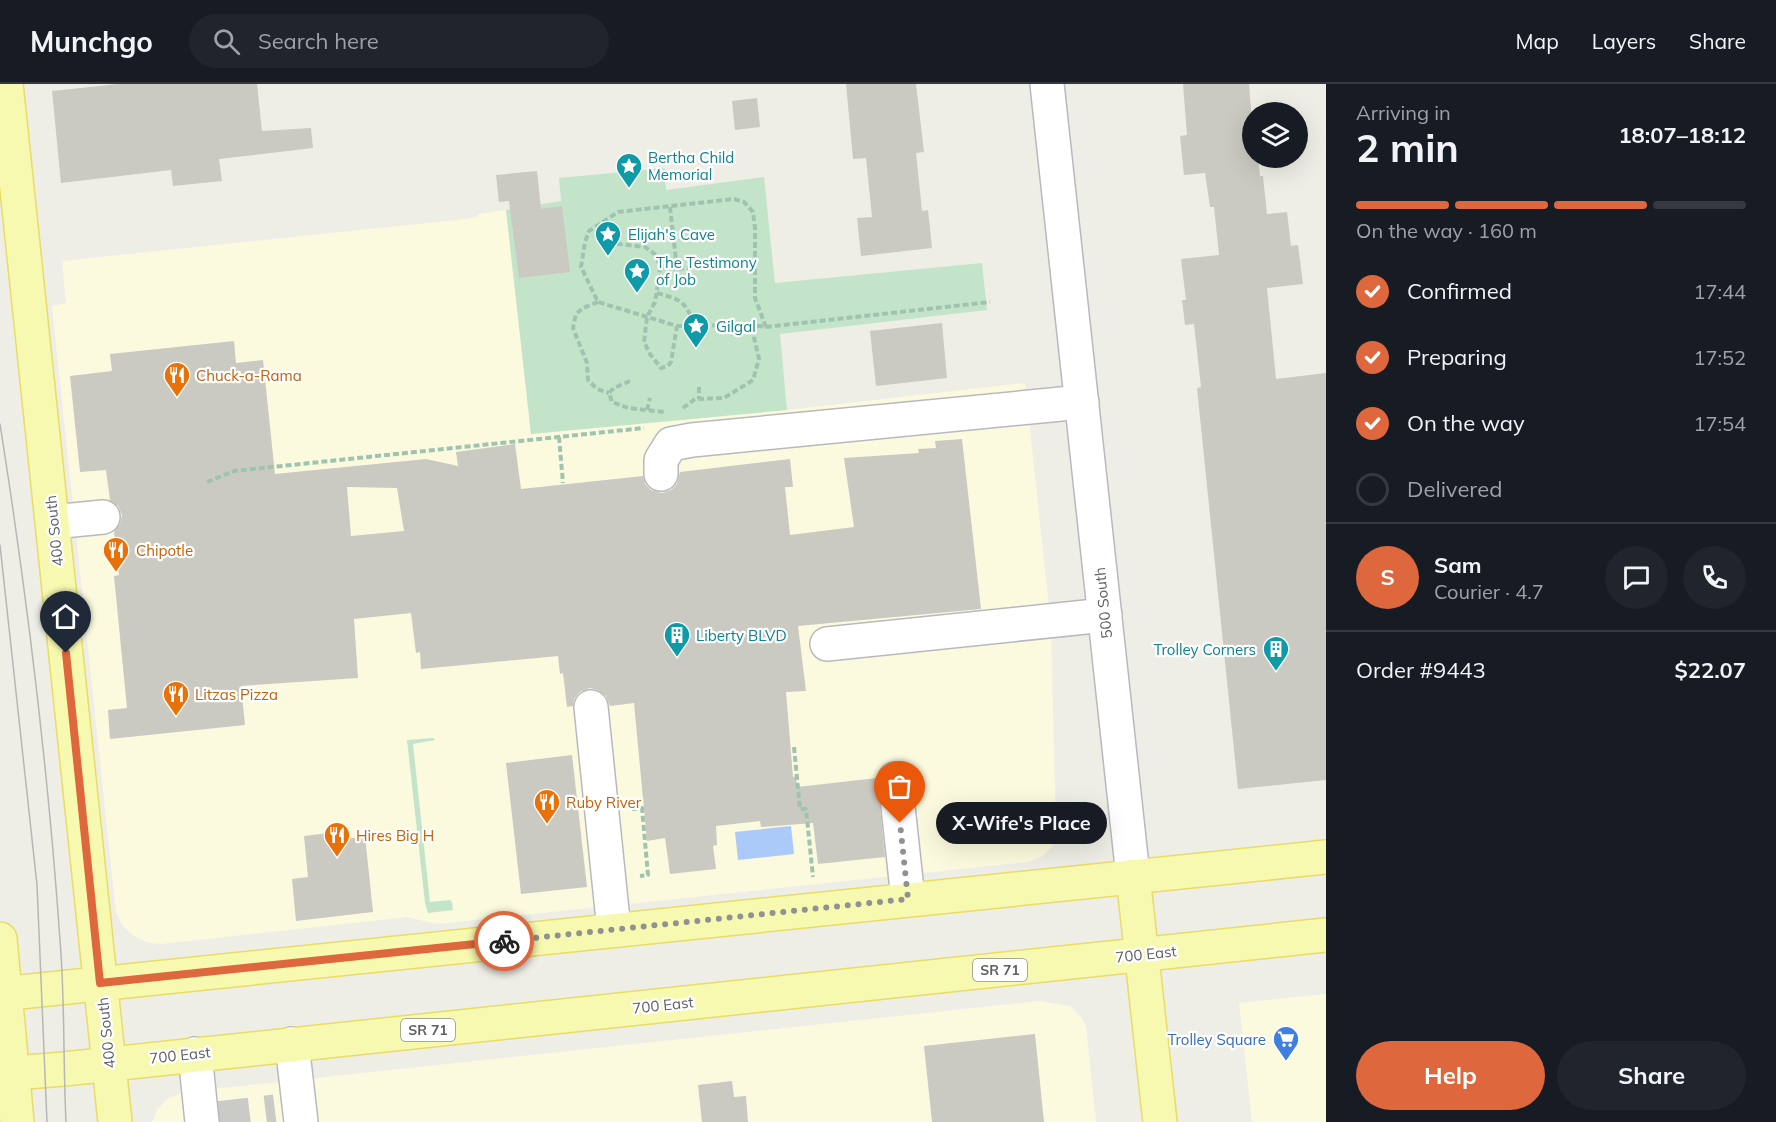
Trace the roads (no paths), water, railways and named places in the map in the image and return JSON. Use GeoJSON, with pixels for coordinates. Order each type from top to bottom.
{"type":"FeatureCollection","features":[{"type":"Feature","properties":{"kind":"main road","name":"400 South"},"geometry":{"type":"LineString","coordinates":[[6,84],[115,1122]]}},
{"type":"Feature","properties":{"kind":"main road"},"geometry":{"type":"LineString","coordinates":[[3,994],[1326,857]]}},
{"type":"Feature","properties":{"kind":"main road","name":"500 South"},"geometry":{"type":"LineString","coordinates":[[1133,876],[1160,1122]]}},
{"type":"Feature","properties":{"kind":"main road","name":"700 East"},"geometry":{"type":"LineString","coordinates":[[6,1073],[1326,935]]}},
{"type":"Feature","properties":{"kind":"main road"},"geometry":{"type":"LineString","coordinates":[[0,939],[6,1073],[17,1122]]}},
{"type":"Feature","properties":{"kind":"street","name":"500 South"},"geometry":{"type":"LineString","coordinates":[[1047,84],[1133,876]]}},
{"type":"Feature","properties":{"kind":"street"},"geometry":{"type":"LineString","coordinates":[[661,474],[661,460],[671,444],[692,440],[1082,402]]}},
{"type":"Feature","properties":{"kind":"street"},"geometry":{"type":"LineString","coordinates":[[53,522],[103,517]]}},
{"type":"Feature","properties":{"kind":"street"},"geometry":{"type":"LineString","coordinates":[[827,644],[1105,615]]}},
{"type":"Feature","properties":{"kind":"street"},"geometry":{"type":"LineString","coordinates":[[591,707],[614,930]]}},
{"type":"Feature","properties":{"kind":"street"},"geometry":{"type":"LineString","coordinates":[[895,779],[908,899]]}},
{"type":"Feature","properties":{"kind":"street"},"geometry":{"type":"LineString","coordinates":[[292,1044],[292,1114]]}},
{"type":"Feature","properties":{"kind":"street"},"geometry":{"type":"LineString","coordinates":[[195,1054],[207,1120]]}},
{"type":"Feature","properties":{"kind":"water"},"geometry":{"type":"Polygon","coordinates":[[[791,826],[794,854],[738,860],[735,832],[791,826]]]}},
{"type":"Feature","properties":{"kind":"tunnel"},"geometry":{"type":"LineString","coordinates":[[217,1118],[275,1111]]}},
{"type":"Feature","properties":{"kind":"tram line"},"geometry":{"type":"LineString","coordinates":[[0,424],[28,617],[43,746],[62,963],[66,1122]]}},
{"type":"Feature","properties":{"kind":"tram line"},"geometry":{"type":"LineString","coordinates":[[0,545],[37,885],[47,1122]]}},
{"type":"Feature","properties":{"kind":"place","name":"Bertha Child Memorial"},"geometry":{"type":"Point","coordinates":[629,189]}},
{"type":"Feature","properties":{"kind":"place","name":"Elijah's Cave"},"geometry":{"type":"Point","coordinates":[608,257]}},
{"type":"Feature","properties":{"kind":"place","name":"The Testimony of Job"},"geometry":{"type":"Point","coordinates":[637,294]}},
{"type":"Feature","properties":{"kind":"place","name":"Gilgal"},"geometry":{"type":"Point","coordinates":[696,349]}},
{"type":"Feature","properties":{"kind":"place","name":"Chuck-a-Rama"},"geometry":{"type":"Point","coordinates":[177,398]}},
{"type":"Feature","properties":{"kind":"place","name":"Chipotle"},"geometry":{"type":"Point","coordinates":[116,573]}},
{"type":"Feature","properties":{"kind":"place","name":"Liberty BLVD"},"geometry":{"type":"Point","coordinates":[677,658]}},
{"type":"Feature","properties":{"kind":"place","name":"Trolley Corners"},"geometry":{"type":"Point","coordinates":[1276,672]}},
{"type":"Feature","properties":{"kind":"place","name":"Litzas Pizza"},"geometry":{"type":"Point","coordinates":[176,717]}},
{"type":"Feature","properties":{"kind":"place","name":"X-Wife's Place"},"geometry":{"type":"Point","coordinates":[900,823]}},
{"type":"Feature","properties":{"kind":"place","name":"Ruby River"},"geometry":{"type":"Point","coordinates":[547,825]}},
{"type":"Feature","properties":{"kind":"place","name":"Hires Big H"},"geometry":{"type":"Point","coordinates":[337,858]}},
{"type":"Feature","properties":{"kind":"place","name":"Trolley Square"},"geometry":{"type":"Point","coordinates":[1286,1062]}}]}
